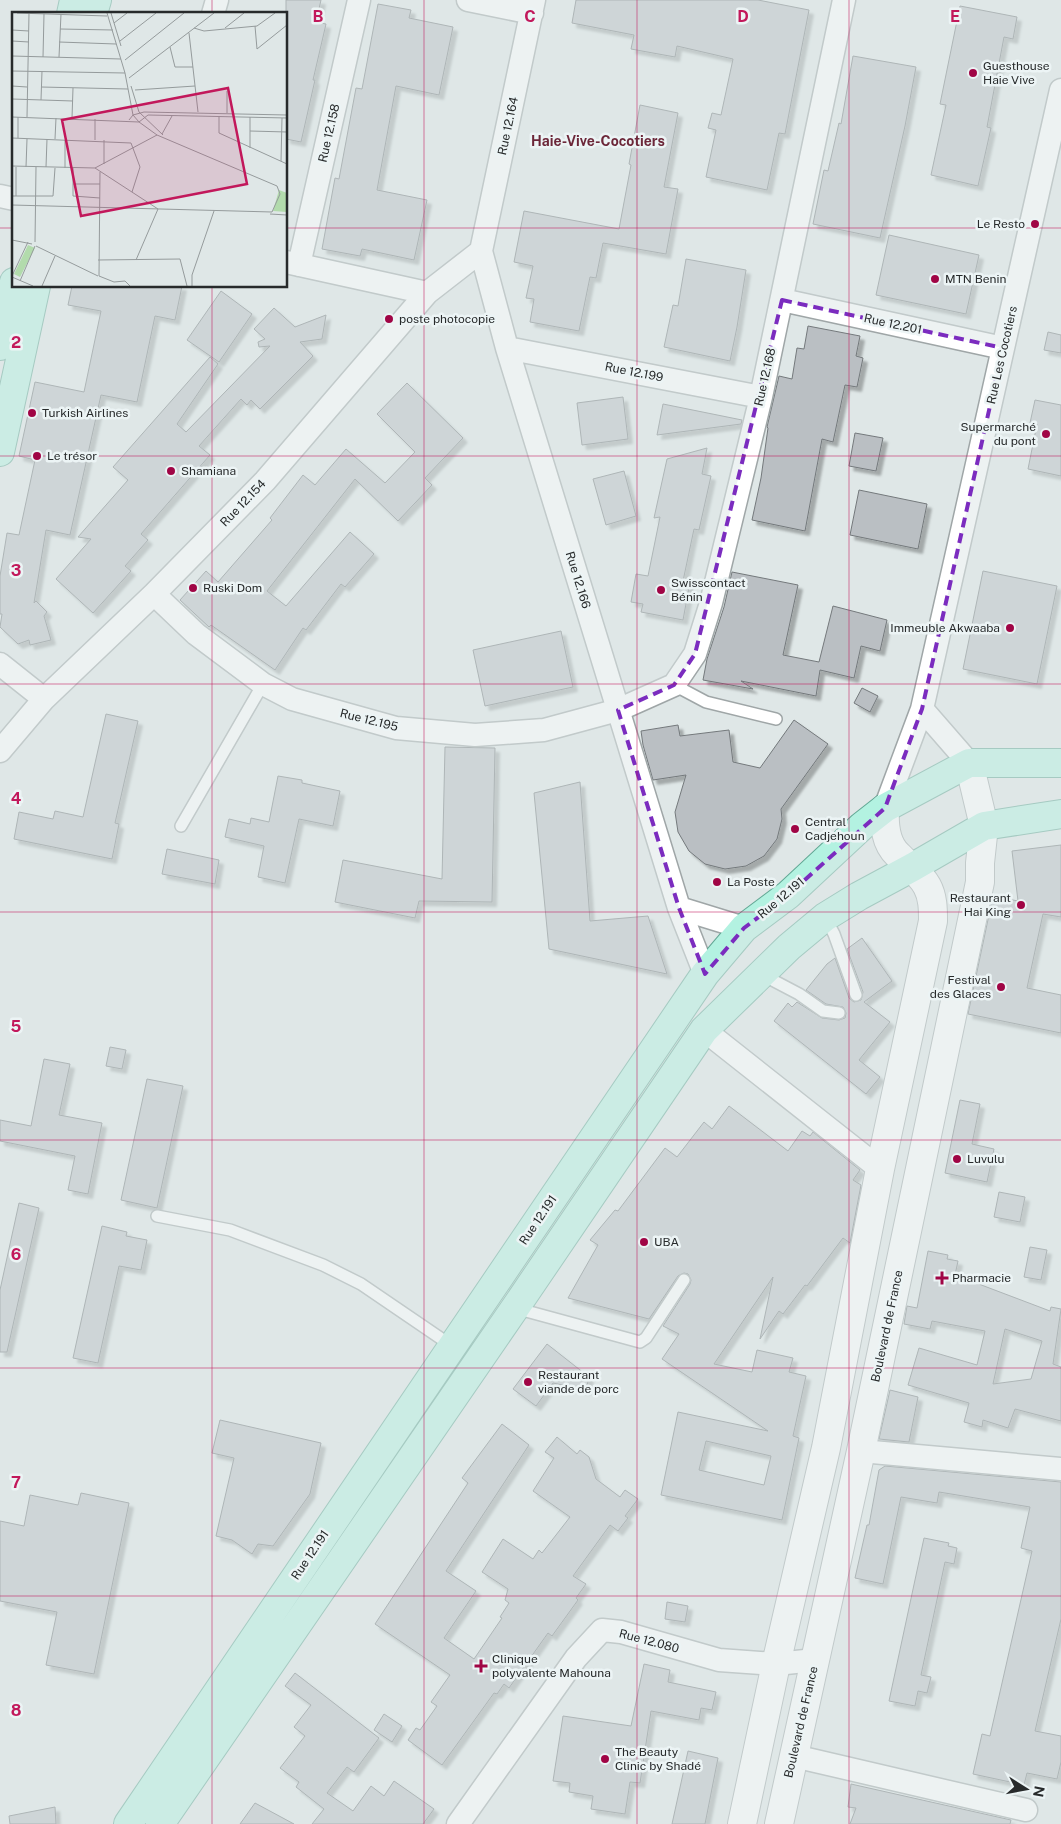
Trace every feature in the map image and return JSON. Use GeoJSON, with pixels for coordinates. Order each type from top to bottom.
{"type":"FeatureCollection","features":[{"type":"Feature","properties":{"kind":"main road"},"geometry":{"type":"LineString","coordinates":[[0,346],[13,288]]}},
{"type":"Feature","properties":{"kind":"main road"},"geometry":{"type":"LineString","coordinates":[[0,452],[36,288]]}},
{"type":"Feature","properties":{"kind":"main road","name":"Rue 12.191"},"geometry":{"type":"LineString","coordinates":[[128,1824],[705,974],[744,928],[788,895],[862,826],[885,808],[969,763],[1061,763]]}},
{"type":"Feature","properties":{"kind":"main road"},"geometry":{"type":"LineString","coordinates":[[160,1824],[516,1308],[704,1030],[789,947],[825,917],[859,896],[984,826],[1061,814]]}},
{"type":"Feature","properties":{"kind":"street","name":"Rue 12.158"},"geometry":{"type":"LineString","coordinates":[[293,264],[359,0]]}},
{"type":"Feature","properties":{"kind":"street"},"geometry":{"type":"LineString","coordinates":[[468,0],[533,6]]}},
{"type":"Feature","properties":{"kind":"street","name":"Rue 12.168"},"geometry":{"type":"LineString","coordinates":[[674,685],[695,654],[711,604],[761,397],[844,0]]}},
{"type":"Feature","properties":{"kind":"street","name":"Rue 12.164"},"geometry":{"type":"LineString","coordinates":[[481,251],[533,6]]}},
{"type":"Feature","properties":{"kind":"street","name":"Rue Les Cocotiers"},"geometry":{"type":"LineString","coordinates":[[885,808],[922,709],[1060,103]]}},
{"type":"Feature","properties":{"kind":"street","name":"Rue 12.154"},"geometry":{"type":"LineString","coordinates":[[0,751],[44,699],[154,594],[265,481],[427,293],[481,251]]}},
{"type":"Feature","properties":{"kind":"street","name":"Rue 12.166"},"geometry":{"type":"LineString","coordinates":[[481,251],[507,348],[679,908],[705,974]]}},
{"type":"Feature","properties":{"kind":"street"},"geometry":{"type":"LineString","coordinates":[[293,264],[427,293]]}},
{"type":"Feature","properties":{"kind":"street","name":"Rue 12.201"},"geometry":{"type":"LineString","coordinates":[[782,300],[1003,348]]}},
{"type":"Feature","properties":{"kind":"street","name":"Rue 12.199"},"geometry":{"type":"LineString","coordinates":[[507,348],[761,397]]}},
{"type":"Feature","properties":{"kind":"street","name":"Rue 12.195"},"geometry":{"type":"LineString","coordinates":[[154,594],[196,634],[264,684],[292,699],[396,728],[475,735],[544,730],[618,710]]}},
{"type":"Feature","properties":{"kind":"street"},"geometry":{"type":"LineString","coordinates":[[0,664],[44,699]]}},
{"type":"Feature","properties":{"kind":"street"},"geometry":{"type":"LineString","coordinates":[[618,710],[674,685]]}},
{"type":"Feature","properties":{"kind":"street"},"geometry":{"type":"LineString","coordinates":[[922,709],[969,763]]}},
{"type":"Feature","properties":{"kind":"street","name":"Boulevard de France"},"geometry":{"type":"LineString","coordinates":[[779,1824],[861,1452],[980,882],[984,826],[969,763]]}},
{"type":"Feature","properties":{"kind":"street"},"geometry":{"type":"LineString","coordinates":[[742,1824],[776,1664],[826,1448],[880,1168],[933,921],[934,903],[927,886],[913,867],[897,854],[887,838],[884,823],[885,808]]}},
{"type":"Feature","properties":{"kind":"street"},"geometry":{"type":"LineString","coordinates":[[679,908],[744,928]]}},
{"type":"Feature","properties":{"kind":"street"},"geometry":{"type":"LineString","coordinates":[[704,1030],[880,1168]]}},
{"type":"Feature","properties":{"kind":"street"},"geometry":{"type":"LineString","coordinates":[[861,1452],[1061,1469]]}},
{"type":"Feature","properties":{"kind":"street","name":"Rue 12.080"},"geometry":{"type":"LineString","coordinates":[[458,1824],[576,1658],[602,1630],[620,1632],[719,1660],[776,1664],[815,1660]]}},
{"type":"Feature","properties":{"kind":"street"},"geometry":{"type":"LineString","coordinates":[[794,1756],[1026,1810]]}},
{"type":"Feature","properties":{"kind":"lane"},"geometry":{"type":"LineString","coordinates":[[181,826],[264,684]]}},
{"type":"Feature","properties":{"kind":"lane"},"geometry":{"type":"LineString","coordinates":[[674,685],[706,702],[776,719]]}},
{"type":"Feature","properties":{"kind":"lane"},"geometry":{"type":"LineString","coordinates":[[825,917],[834,934],[856,995]]}},
{"type":"Feature","properties":{"kind":"lane"},"geometry":{"type":"LineString","coordinates":[[761,974],[799,994],[823,1012],[839,1013]]}},
{"type":"Feature","properties":{"kind":"lane"},"geometry":{"type":"LineString","coordinates":[[157,1216],[230,1230],[323,1264],[362,1284],[452,1346]]}},
{"type":"Feature","properties":{"kind":"lane"},"geometry":{"type":"LineString","coordinates":[[516,1308],[640,1342],[646,1338],[684,1280]]}},
{"type":"Feature","properties":{"kind":"highlighted area"},"geometry":{"type":"Polygon","coordinates":[[[782,300],[1003,348],[922,709],[885,808],[788,895],[744,928],[705,974],[679,908],[618,710],[674,685],[695,654],[782,300]]]}},
{"type":"Feature","properties":{"kind":"building"},"geometry":{"type":"Polygon","coordinates":[[[286,0],[321,0],[316,22],[326,24],[301,142],[288,139],[288,12],[286,12],[286,0]]]}},
{"type":"Feature","properties":{"kind":"building"},"geometry":{"type":"Polygon","coordinates":[[[576,0],[758,0],[809,10],[785,134],[779,133],[767,190],[706,177],[716,130],[708,128],[712,113],[721,115],[733,59],[677,46],[675,57],[631,49],[634,35],[572,23],[576,0]]]}},
{"type":"Feature","properties":{"kind":"building"},"geometry":{"type":"Polygon","coordinates":[[[378,4],[411,10],[409,18],[453,27],[439,95],[396,86],[377,190],[427,200],[414,260],[362,249],[360,256],[322,249],[335,178],[339,179],[356,88],[362,89],[378,4]]]}},
{"type":"Feature","properties":{"kind":"building"},"geometry":{"type":"Polygon","coordinates":[[[960,6],[1017,17],[1013,39],[1004,37],[987,127],[991,128],[978,186],[931,175],[946,105],[940,104],[960,6]]]}},
{"type":"Feature","properties":{"kind":"building"},"geometry":{"type":"Polygon","coordinates":[[[853,56],[916,67],[880,238],[813,224],[824,170],[828,171],[839,123],[841,124],[853,56]]]}},
{"type":"Feature","properties":{"kind":"building"},"geometry":{"type":"Polygon","coordinates":[[[640,105],[678,113],[664,187],[678,189],[666,254],[603,243],[596,278],[590,277],[579,331],[530,322],[534,299],[526,298],[533,266],[514,262],[524,211],[619,229],[640,105]]]}},
{"type":"Feature","properties":{"kind":"building"},"geometry":{"type":"Polygon","coordinates":[[[889,235],[979,255],[966,314],[876,295],[889,235]]]}},
{"type":"Feature","properties":{"kind":"building"},"geometry":{"type":"Polygon","coordinates":[[[686,259],[746,270],[730,361],[664,347],[673,305],[678,306],[686,259]]]}},
{"type":"Feature","properties":{"kind":"building"},"geometry":{"type":"Polygon","coordinates":[[[72,288],[182,288],[175,320],[155,316],[137,402],[101,395],[70,535],[46,530],[34,603],[36,601],[47,612],[44,616],[51,640],[30,645],[29,640],[18,644],[0,627],[2,614],[0,614],[0,576],[7,533],[19,535],[35,460],[19,456],[35,382],[84,392],[101,311],[68,305],[72,288]]]}},
{"type":"Feature","properties":{"kind":"building"},"geometry":{"type":"Polygon","coordinates":[[[221,291],[252,314],[219,362],[187,340],[221,291]]]}},
{"type":"Feature","properties":{"kind":"building"},"geometry":{"type":"Polygon","coordinates":[[[274,308],[295,327],[326,315],[322,339],[300,342],[313,356],[260,409],[251,400],[247,405],[241,399],[199,446],[210,455],[141,534],[148,540],[125,566],[131,571],[93,613],[56,579],[91,539],[78,537],[128,480],[113,467],[210,357],[218,364],[177,424],[186,432],[270,346],[259,347],[258,342],[265,339],[254,329],[274,308]]]}},
{"type":"Feature","properties":{"kind":"building"},"geometry":{"type":"Polygon","coordinates":[[[808,326],[860,336],[856,356],[863,358],[857,387],[845,385],[833,442],[822,439],[805,531],[752,520],[761,478],[767,427],[779,376],[792,379],[797,348],[804,349],[808,326]]]}},
{"type":"Feature","properties":{"kind":"building"},"geometry":{"type":"Polygon","coordinates":[[[1048,332],[1061,335],[1061,353],[1044,350],[1048,332]]]}},
{"type":"Feature","properties":{"kind":"building"},"geometry":{"type":"Polygon","coordinates":[[[407,383],[463,438],[425,478],[432,485],[398,521],[355,479],[267,591],[286,606],[350,532],[374,554],[345,587],[341,584],[306,630],[303,628],[275,670],[211,625],[209,627],[180,600],[206,571],[218,582],[272,520],[270,518],[303,475],[315,485],[346,449],[385,483],[415,452],[377,414],[407,383]]]}},
{"type":"Feature","properties":{"kind":"building"},"geometry":{"type":"Polygon","coordinates":[[[623,397],[628,439],[582,445],[577,403],[623,397]]]}},
{"type":"Feature","properties":{"kind":"building"},"geometry":{"type":"Polygon","coordinates":[[[1035,400],[1061,405],[1061,476],[1028,469],[1037,424],[1030,423],[1035,400]]]}},
{"type":"Feature","properties":{"kind":"building"},"geometry":{"type":"Polygon","coordinates":[[[663,404],[742,420],[741,424],[657,435],[663,404]]]}},
{"type":"Feature","properties":{"kind":"building"},"geometry":{"type":"Polygon","coordinates":[[[855,433],[883,438],[876,471],[849,466],[855,433]]]}},
{"type":"Feature","properties":{"kind":"building"},"geometry":{"type":"Polygon","coordinates":[[[707,448],[702,474],[711,476],[699,530],[694,529],[683,581],[690,582],[683,620],[641,612],[643,604],[631,602],[636,574],[648,576],[660,517],[654,518],[667,459],[707,448]]]}},
{"type":"Feature","properties":{"kind":"building"},"geometry":{"type":"Polygon","coordinates":[[[624,471],[636,516],[606,525],[593,479],[624,471]]]}},
{"type":"Feature","properties":{"kind":"building"},"geometry":{"type":"Polygon","coordinates":[[[859,490],[927,504],[918,549],[850,535],[859,490]]]}},
{"type":"Feature","properties":{"kind":"building","name":"Immeuble Akwaaba"},"geometry":{"type":"Polygon","coordinates":[[[983,571],[1057,586],[1037,684],[963,669],[983,571]]]}},
{"type":"Feature","properties":{"kind":"building"},"geometry":{"type":"Polygon","coordinates":[[[732,572],[798,585],[783,655],[819,662],[833,606],[887,620],[880,651],[861,646],[854,678],[820,670],[816,696],[741,681],[753,689],[703,680],[707,659],[724,607],[732,572]]]}},
{"type":"Feature","properties":{"kind":"building"},"geometry":{"type":"Polygon","coordinates":[[[561,631],[573,687],[485,706],[473,650],[561,631]]]}},
{"type":"Feature","properties":{"kind":"building"},"geometry":{"type":"Polygon","coordinates":[[[862,688],[878,696],[870,712],[854,703],[862,688]]]}},
{"type":"Feature","properties":{"kind":"building"},"geometry":{"type":"Polygon","coordinates":[[[106,714],[138,721],[115,823],[119,824],[112,859],[14,839],[19,812],[53,819],[55,811],[83,817],[106,714]]]}},
{"type":"Feature","properties":{"kind":"building"},"geometry":{"type":"Polygon","coordinates":[[[794,720],[828,744],[781,809],[782,819],[777,839],[764,856],[746,866],[725,869],[705,864],[689,851],[678,832],[675,812],[686,775],[653,780],[641,731],[678,725],[680,736],[729,730],[733,762],[760,768],[794,720]]]}},
{"type":"Feature","properties":{"kind":"building"},"geometry":{"type":"Polygon","coordinates":[[[445,747],[495,748],[492,902],[419,901],[415,918],[335,902],[343,860],[442,879],[445,747]]]}},
{"type":"Feature","properties":{"kind":"building"},"geometry":{"type":"Polygon","coordinates":[[[278,776],[302,780],[302,783],[340,791],[333,826],[299,819],[285,883],[258,877],[264,846],[225,837],[229,819],[250,824],[251,818],[269,822],[278,776]]]}},
{"type":"Feature","properties":{"kind":"building"},"geometry":{"type":"Polygon","coordinates":[[[580,782],[590,921],[648,916],[667,974],[549,949],[534,793],[580,782]]]}},
{"type":"Feature","properties":{"kind":"building"},"geometry":{"type":"Polygon","coordinates":[[[1061,845],[1061,917],[1043,914],[1027,988],[1061,995],[1061,1033],[968,1014],[993,896],[1018,901],[1012,851],[1061,845]]]}},
{"type":"Feature","properties":{"kind":"building"},"geometry":{"type":"Polygon","coordinates":[[[167,849],[219,860],[215,884],[162,874],[167,849]]]}},
{"type":"Feature","properties":{"kind":"building"},"geometry":{"type":"Polygon","coordinates":[[[862,938],[892,981],[864,1002],[890,1022],[859,1060],[880,1077],[866,1094],[774,1021],[788,1003],[792,1007],[797,1002],[822,1018],[839,1020],[845,1018],[846,1013],[843,1007],[826,1004],[806,990],[827,964],[835,958],[849,998],[854,1002],[861,1000],[863,992],[847,949],[862,938]]]}},
{"type":"Feature","properties":{"kind":"building"},"geometry":{"type":"Polygon","coordinates":[[[110,1047],[126,1050],[122,1069],[106,1066],[110,1047]]]}},
{"type":"Feature","properties":{"kind":"building"},"geometry":{"type":"Polygon","coordinates":[[[44,1059],[70,1064],[59,1115],[102,1123],[88,1194],[68,1190],[75,1156],[0,1141],[0,1120],[31,1126],[44,1059]]]}},
{"type":"Feature","properties":{"kind":"building"},"geometry":{"type":"Polygon","coordinates":[[[147,1079],[183,1086],[157,1208],[121,1200],[147,1079]]]}},
{"type":"Feature","properties":{"kind":"building"},"geometry":{"type":"Polygon","coordinates":[[[960,1100],[980,1104],[972,1144],[994,1149],[987,1182],[945,1173],[960,1100]]]}},
{"type":"Feature","properties":{"kind":"building"},"geometry":{"type":"Polygon","coordinates":[[[729,1106],[788,1151],[802,1131],[810,1136],[813,1132],[860,1170],[853,1180],[861,1185],[850,1243],[843,1238],[783,1314],[779,1311],[760,1339],[773,1277],[714,1364],[752,1372],[757,1350],[793,1358],[789,1372],[806,1376],[793,1436],[799,1438],[782,1520],[661,1495],[678,1412],[768,1431],[662,1359],[679,1334],[663,1326],[690,1284],[691,1280],[688,1274],[684,1273],[678,1276],[649,1319],[568,1298],[598,1245],[590,1240],[615,1210],[618,1211],[665,1148],[677,1157],[704,1122],[712,1129],[729,1106]],[[706,1441],[699,1470],[764,1485],[771,1456],[706,1441]]]}},
{"type":"Feature","properties":{"kind":"building"},"geometry":{"type":"Polygon","coordinates":[[[999,1192],[1025,1197],[1020,1222],[994,1217],[999,1192]]]}},
{"type":"Feature","properties":{"kind":"building"},"geometry":{"type":"Polygon","coordinates":[[[19,1203],[39,1208],[7,1352],[0,1352],[0,1290],[19,1203]]]}},
{"type":"Feature","properties":{"kind":"building"},"geometry":{"type":"Polygon","coordinates":[[[102,1226],[127,1232],[126,1236],[147,1240],[141,1270],[119,1266],[98,1363],[73,1358],[102,1226]]]}},
{"type":"Feature","properties":{"kind":"building"},"geometry":{"type":"Polygon","coordinates":[[[1030,1247],[1047,1250],[1041,1280],[1024,1277],[1030,1247]]]}},
{"type":"Feature","properties":{"kind":"building"},"geometry":{"type":"Polygon","coordinates":[[[928,1251],[948,1255],[947,1259],[958,1261],[955,1275],[1050,1311],[1051,1307],[1061,1309],[1053,1364],[1061,1367],[1061,1421],[1015,1409],[1008,1428],[983,1420],[982,1427],[964,1422],[969,1403],[908,1385],[919,1348],[977,1365],[985,1331],[932,1321],[930,1329],[904,1324],[907,1306],[917,1308],[928,1251]],[[1005,1329],[993,1384],[1031,1379],[1042,1341],[1005,1329]]]}},
{"type":"Feature","properties":{"kind":"building"},"geometry":{"type":"Polygon","coordinates":[[[547,1344],[589,1377],[586,1390],[553,1383],[536,1406],[513,1389],[547,1344]]]}},
{"type":"Feature","properties":{"kind":"building"},"geometry":{"type":"Polygon","coordinates":[[[890,1390],[918,1397],[909,1442],[879,1439],[890,1390]]]}},
{"type":"Feature","properties":{"kind":"building"},"geometry":{"type":"Polygon","coordinates":[[[220,1420],[321,1443],[310,1494],[273,1546],[258,1544],[252,1554],[232,1540],[216,1536],[234,1458],[212,1453],[220,1420]]]}},
{"type":"Feature","properties":{"kind":"building"},"geometry":{"type":"Polygon","coordinates":[[[502,1424],[529,1445],[446,1571],[476,1591],[444,1638],[474,1659],[502,1618],[500,1617],[509,1603],[505,1600],[508,1589],[482,1572],[503,1539],[533,1559],[539,1550],[542,1553],[570,1517],[533,1491],[554,1458],[545,1452],[557,1437],[577,1454],[580,1450],[589,1457],[596,1479],[620,1497],[625,1490],[638,1499],[625,1516],[628,1518],[618,1531],[610,1525],[573,1576],[586,1584],[576,1598],[578,1600],[552,1636],[548,1633],[509,1688],[504,1684],[497,1694],[494,1693],[442,1765],[408,1740],[416,1728],[420,1730],[437,1706],[431,1702],[450,1675],[375,1624],[468,1483],[462,1478],[502,1424]]]}},
{"type":"Feature","properties":{"kind":"building"},"geometry":{"type":"Polygon","coordinates":[[[885,1466],[1061,1482],[1061,1619],[1035,1731],[1061,1736],[1061,1762],[1057,1779],[1027,1773],[1024,1785],[973,1774],[982,1734],[990,1736],[1032,1551],[1021,1548],[1030,1507],[939,1492],[937,1503],[901,1497],[883,1584],[855,1578],[867,1525],[869,1525],[879,1470],[885,1466]]]}},
{"type":"Feature","properties":{"kind":"building"},"geometry":{"type":"Polygon","coordinates":[[[81,1493],[129,1503],[94,1674],[46,1665],[57,1612],[0,1601],[0,1521],[24,1526],[30,1495],[78,1505],[81,1493]]]}},
{"type":"Feature","properties":{"kind":"building"},"geometry":{"type":"Polygon","coordinates":[[[924,1538],[949,1543],[948,1546],[957,1548],[954,1564],[945,1562],[921,1675],[931,1677],[927,1693],[918,1691],[915,1706],[889,1701],[924,1538]]]}},
{"type":"Feature","properties":{"kind":"building"},"geometry":{"type":"Polygon","coordinates":[[[667,1602],[688,1606],[685,1622],[665,1619],[667,1602]]]}},
{"type":"Feature","properties":{"kind":"building"},"geometry":{"type":"Polygon","coordinates":[[[644,1664],[670,1670],[668,1682],[716,1692],[712,1710],[701,1708],[699,1720],[651,1711],[640,1783],[630,1782],[625,1814],[591,1809],[593,1796],[569,1792],[570,1783],[553,1781],[563,1716],[631,1726],[644,1664]]]}},
{"type":"Feature","properties":{"kind":"building"},"geometry":{"type":"Polygon","coordinates":[[[295,1673],[379,1738],[354,1772],[347,1767],[327,1793],[353,1811],[371,1786],[384,1796],[394,1781],[434,1809],[423,1824],[312,1824],[324,1809],[296,1787],[299,1782],[280,1768],[305,1736],[294,1727],[311,1705],[285,1686],[295,1673]]]}},
{"type":"Feature","properties":{"kind":"building"},"geometry":{"type":"Polygon","coordinates":[[[384,1714],[402,1726],[392,1742],[374,1730],[384,1714]]]}},
{"type":"Feature","properties":{"kind":"building"},"geometry":{"type":"Polygon","coordinates":[[[688,1751],[718,1758],[705,1824],[672,1824],[688,1751]]]}},
{"type":"Feature","properties":{"kind":"building"},"geometry":{"type":"Polygon","coordinates":[[[851,1784],[1011,1820],[1010,1824],[850,1824],[856,1808],[848,1807],[851,1784]]]}},
{"type":"Feature","properties":{"kind":"building"},"geometry":{"type":"Polygon","coordinates":[[[255,1803],[294,1824],[240,1824],[255,1803]]]}},
{"type":"Feature","properties":{"kind":"building"},"geometry":{"type":"Polygon","coordinates":[[[55,1807],[56,1824],[10,1824],[9,1816],[55,1807]]]}},
{"type":"Feature","properties":{"kind":"place","name":"Guesthouse Haie Vive"},"geometry":{"type":"Point","coordinates":[973,73]}},
{"type":"Feature","properties":{"kind":"place","name":"Le Resto"},"geometry":{"type":"Point","coordinates":[1035,224]}},
{"type":"Feature","properties":{"kind":"place","name":"MTN Benin"},"geometry":{"type":"Point","coordinates":[935,279]}},
{"type":"Feature","properties":{"kind":"place","name":"poste photocopie"},"geometry":{"type":"Point","coordinates":[389,319]}},
{"type":"Feature","properties":{"kind":"place","name":"Turkish Airlines"},"geometry":{"type":"Point","coordinates":[32,413]}},
{"type":"Feature","properties":{"kind":"place","name":"Supermarché du pont"},"geometry":{"type":"Point","coordinates":[1046,434]}},
{"type":"Feature","properties":{"kind":"place","name":"Le trésor"},"geometry":{"type":"Point","coordinates":[37,456]}},
{"type":"Feature","properties":{"kind":"place","name":"Shamiana"},"geometry":{"type":"Point","coordinates":[171,471]}},
{"type":"Feature","properties":{"kind":"place","name":"Ruski Dom"},"geometry":{"type":"Point","coordinates":[193,588]}},
{"type":"Feature","properties":{"kind":"place","name":"Swisscontact Bénin"},"geometry":{"type":"Point","coordinates":[661,590]}},
{"type":"Feature","properties":{"kind":"place","name":"Immeuble Akwaaba"},"geometry":{"type":"Point","coordinates":[1010,628]}},
{"type":"Feature","properties":{"kind":"place","name":"Central Cadjehoun"},"geometry":{"type":"Point","coordinates":[795,829]}},
{"type":"Feature","properties":{"kind":"place","name":"La Poste"},"geometry":{"type":"Point","coordinates":[717,882]}},
{"type":"Feature","properties":{"kind":"place","name":"Restaurant Hai King"},"geometry":{"type":"Point","coordinates":[1021,905]}},
{"type":"Feature","properties":{"kind":"place","name":"Festival des Glaces"},"geometry":{"type":"Point","coordinates":[1001,987]}},
{"type":"Feature","properties":{"kind":"place","name":"Luvulu"},"geometry":{"type":"Point","coordinates":[957,1159]}},
{"type":"Feature","properties":{"kind":"place","name":"UBA"},"geometry":{"type":"Point","coordinates":[644,1242]}},
{"type":"Feature","properties":{"kind":"place","name":"Pharmacie"},"geometry":{"type":"Point","coordinates":[942,1278]}},
{"type":"Feature","properties":{"kind":"place","name":"Restaurant viande de porc"},"geometry":{"type":"Point","coordinates":[528,1382]}},
{"type":"Feature","properties":{"kind":"place","name":"Clinique polyvalente Mahouna"},"geometry":{"type":"Point","coordinates":[481,1666]}},
{"type":"Feature","properties":{"kind":"place","name":"The Beauty Clinic by Shadé"},"geometry":{"type":"Point","coordinates":[605,1759]}},
{"type":"Feature","properties":{"kind":"district","name":"Haie-Vive-Cocotiers"},"geometry":{"type":"Point","coordinates":[598,141]}}]}
